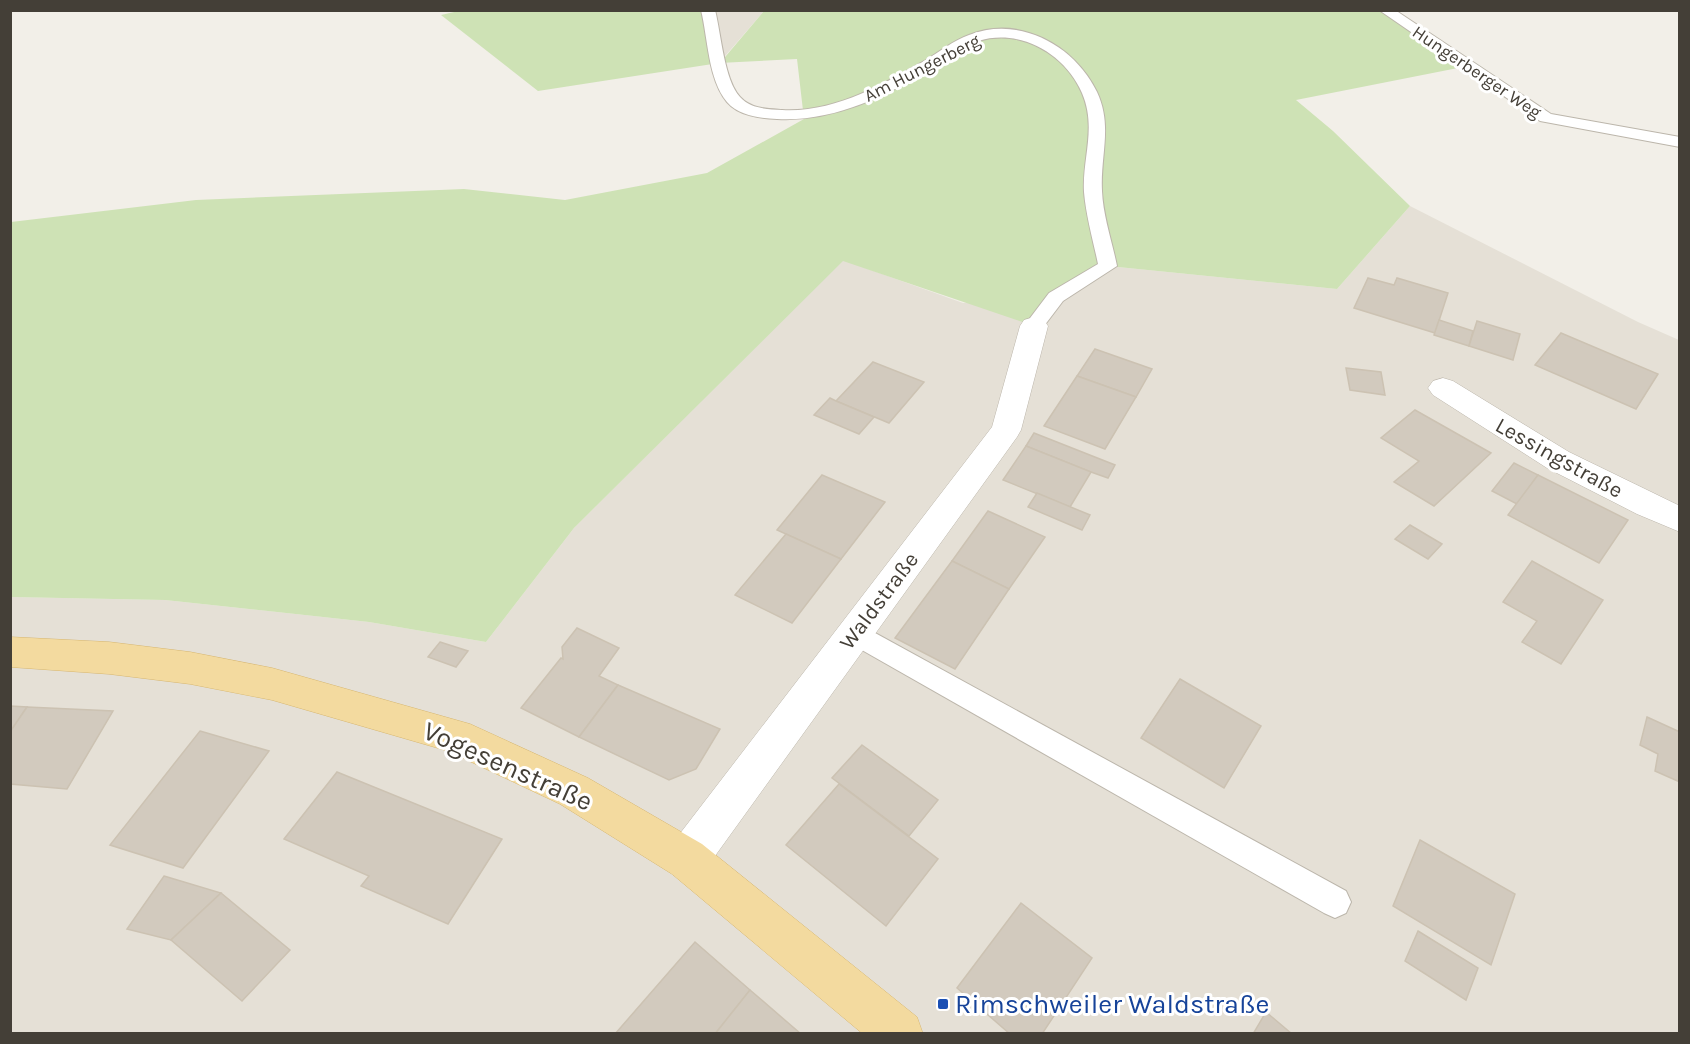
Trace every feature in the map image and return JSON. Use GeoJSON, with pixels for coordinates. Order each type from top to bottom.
{"type":"FeatureCollection","features":[{"type":"Feature","properties":{"kind":"main road","name":"Vogesenstraße"},"geometry":{"type":"LineString","coordinates":[[10,652],[109,658],[225,675],[351,704],[456,736],[574,791],[687,859],[900,1034]]}},
{"type":"Feature","properties":{"kind":"street","name":"Waldstraße"},"geometry":{"type":"LineString","coordinates":[[687,859],[1006,430],[1034,326]]}},
{"type":"Feature","properties":{"kind":"street","name":"Lessingstraße"},"geometry":{"type":"LineString","coordinates":[[1443,388],[1491,423],[1540,451],[1680,520]]}},
{"type":"Feature","properties":{"kind":"lane","name":"Am Hungerberg"},"geometry":{"type":"LineString","coordinates":[[708,10],[718,47],[719,63],[731,96],[743,107],[774,115],[819,113],[861,100],[973,38],[992,33],[1031,37],[1058,50],[1081,76],[1097,117],[1093,192],[1108,266],[1056,297],[1034,326]]}},
{"type":"Feature","properties":{"kind":"lane","name":"Hungerberger Weg"},"geometry":{"type":"LineString","coordinates":[[1385,10],[1546,118],[1680,142]]}},
{"type":"Feature","properties":{"kind":"lane"},"geometry":{"type":"LineString","coordinates":[[855,633],[1335,902]]}},
{"type":"Feature","properties":{"kind":"shaded area"},"geometry":{"type":"Polygon","coordinates":[[[707,10],[764,11],[719,63],[707,10]]]}},
{"type":"Feature","properties":{"kind":"shaded area"},"geometry":{"type":"Polygon","coordinates":[[[1410,206],[1638,322],[1679,340],[1679,1033],[11,1034],[11,597],[165,600],[369,622],[486,642],[574,528],[843,260],[963,303],[1056,297],[1108,266],[1337,289],[1410,206]]]}},
{"type":"Feature","properties":{"kind":"green space"},"geometry":{"type":"Polygon","coordinates":[[[463,10],[707,11],[720,63],[538,91],[441,15],[463,10]]]}},
{"type":"Feature","properties":{"kind":"green space"},"geometry":{"type":"Polygon","coordinates":[[[764,11],[1385,11],[1468,66],[1296,100],[1333,131],[1410,206],[1337,289],[1108,266],[1056,297],[1034,326],[843,261],[574,528],[486,642],[369,622],[165,600],[11,597],[11,222],[196,200],[464,189],[565,200],[707,173],[804,119],[797,59],[720,63],[764,11]]]}},
{"type":"Feature","properties":{"kind":"building"},"geometry":{"type":"Polygon","coordinates":[[[1368,278],[1394,285],[1397,278],[1448,293],[1435,333],[1354,308],[1368,278]]]}},
{"type":"Feature","properties":{"kind":"building"},"geometry":{"type":"Polygon","coordinates":[[[1439,320],[1473,331],[1469,346],[1434,335],[1439,320]]]}},
{"type":"Feature","properties":{"kind":"building"},"geometry":{"type":"Polygon","coordinates":[[[1477,321],[1520,334],[1513,360],[1469,346],[1477,321]]]}},
{"type":"Feature","properties":{"kind":"building"},"geometry":{"type":"Polygon","coordinates":[[[1561,333],[1658,374],[1636,409],[1535,365],[1561,333]]]}},
{"type":"Feature","properties":{"kind":"building"},"geometry":{"type":"Polygon","coordinates":[[[1095,349],[1152,369],[1136,397],[1077,376],[1095,349]]]}},
{"type":"Feature","properties":{"kind":"building"},"geometry":{"type":"Polygon","coordinates":[[[873,362],[924,382],[889,423],[836,401],[873,362]]]}},
{"type":"Feature","properties":{"kind":"building"},"geometry":{"type":"Polygon","coordinates":[[[1346,368],[1381,372],[1385,395],[1350,390],[1346,368]]]}},
{"type":"Feature","properties":{"kind":"building"},"geometry":{"type":"Polygon","coordinates":[[[1077,376],[1136,397],[1105,449],[1044,426],[1077,376]]]}},
{"type":"Feature","properties":{"kind":"building"},"geometry":{"type":"Polygon","coordinates":[[[830,398],[874,417],[859,434],[814,415],[830,398]]]}},
{"type":"Feature","properties":{"kind":"building"},"geometry":{"type":"Polygon","coordinates":[[[1415,410],[1491,453],[1434,506],[1394,482],[1419,461],[1381,438],[1415,410]]]}},
{"type":"Feature","properties":{"kind":"building"},"geometry":{"type":"Polygon","coordinates":[[[1034,433],[1115,465],[1108,478],[1091,472],[1026,446],[1034,433]]]}},
{"type":"Feature","properties":{"kind":"building"},"geometry":{"type":"Polygon","coordinates":[[[1026,446],[1091,472],[1070,507],[1003,480],[1026,446]]]}},
{"type":"Feature","properties":{"kind":"building"},"geometry":{"type":"Polygon","coordinates":[[[1514,463],[1538,475],[1517,504],[1492,491],[1514,463]]]}},
{"type":"Feature","properties":{"kind":"building"},"geometry":{"type":"Polygon","coordinates":[[[822,475],[885,502],[841,559],[777,530],[822,475]]]}},
{"type":"Feature","properties":{"kind":"building"},"geometry":{"type":"Polygon","coordinates":[[[1538,475],[1628,520],[1599,563],[1508,515],[1538,475]]]}},
{"type":"Feature","properties":{"kind":"building"},"geometry":{"type":"Polygon","coordinates":[[[1037,493],[1090,515],[1082,530],[1028,507],[1037,493]]]}},
{"type":"Feature","properties":{"kind":"building"},"geometry":{"type":"Polygon","coordinates":[[[988,511],[1045,537],[1009,589],[952,561],[988,511]]]}},
{"type":"Feature","properties":{"kind":"building"},"geometry":{"type":"Polygon","coordinates":[[[1410,525],[1442,544],[1428,559],[1395,539],[1410,525]]]}},
{"type":"Feature","properties":{"kind":"building"},"geometry":{"type":"Polygon","coordinates":[[[786,534],[841,559],[792,623],[735,595],[786,534]]]}},
{"type":"Feature","properties":{"kind":"building"},"geometry":{"type":"Polygon","coordinates":[[[952,561],[1009,589],[955,669],[895,638],[952,561]]]}},
{"type":"Feature","properties":{"kind":"building"},"geometry":{"type":"Polygon","coordinates":[[[1532,561],[1603,600],[1561,664],[1522,642],[1537,621],[1503,602],[1532,561]]]}},
{"type":"Feature","properties":{"kind":"building"},"geometry":{"type":"Polygon","coordinates":[[[577,628],[619,648],[599,676],[618,685],[579,737],[521,708],[561,658],[563,659],[562,647],[577,628]]]}},
{"type":"Feature","properties":{"kind":"building"},"geometry":{"type":"Polygon","coordinates":[[[440,642],[468,651],[456,667],[428,657],[440,642]]]}},
{"type":"Feature","properties":{"kind":"building"},"geometry":{"type":"Polygon","coordinates":[[[1180,679],[1261,726],[1224,788],[1141,738],[1180,679]]]}},
{"type":"Feature","properties":{"kind":"building"},"geometry":{"type":"Polygon","coordinates":[[[618,685],[720,729],[696,769],[669,780],[579,737],[618,685]]]}},
{"type":"Feature","properties":{"kind":"building"},"geometry":{"type":"Polygon","coordinates":[[[10,706],[27,707],[10,732],[10,706]]]}},
{"type":"Feature","properties":{"kind":"building"},"geometry":{"type":"Polygon","coordinates":[[[27,707],[113,711],[67,789],[10,784],[10,732],[27,707]]]}},
{"type":"Feature","properties":{"kind":"building"},"geometry":{"type":"Polygon","coordinates":[[[1647,717],[1680,732],[1680,782],[1655,771],[1658,754],[1640,745],[1647,717]]]}},
{"type":"Feature","properties":{"kind":"building"},"geometry":{"type":"Polygon","coordinates":[[[200,731],[269,751],[183,868],[110,845],[200,731]]]}},
{"type":"Feature","properties":{"kind":"building"},"geometry":{"type":"Polygon","coordinates":[[[862,745],[938,800],[909,836],[832,778],[862,745]]]}},
{"type":"Feature","properties":{"kind":"building"},"geometry":{"type":"Polygon","coordinates":[[[337,772],[502,839],[448,924],[361,886],[369,876],[284,839],[337,772]]]}},
{"type":"Feature","properties":{"kind":"building"},"geometry":{"type":"Polygon","coordinates":[[[839,784],[938,859],[886,926],[786,845],[839,784]]]}},
{"type":"Feature","properties":{"kind":"building"},"geometry":{"type":"Polygon","coordinates":[[[1420,840],[1515,894],[1491,965],[1393,906],[1420,840]]]}},
{"type":"Feature","properties":{"kind":"building"},"geometry":{"type":"Polygon","coordinates":[[[164,876],[221,893],[171,940],[127,929],[164,876]]]}},
{"type":"Feature","properties":{"kind":"building"},"geometry":{"type":"Polygon","coordinates":[[[221,893],[290,950],[242,1001],[171,940],[221,893]]]}},
{"type":"Feature","properties":{"kind":"building"},"geometry":{"type":"Polygon","coordinates":[[[1021,903],[1092,958],[1042,1034],[1010,1034],[957,988],[1021,903]]]}},
{"type":"Feature","properties":{"kind":"building"},"geometry":{"type":"Polygon","coordinates":[[[1418,931],[1478,968],[1466,1000],[1405,961],[1418,931]]]}},
{"type":"Feature","properties":{"kind":"building"},"geometry":{"type":"Polygon","coordinates":[[[695,942],[750,990],[715,1034],[615,1034],[695,942]]]}},
{"type":"Feature","properties":{"kind":"building"},"geometry":{"type":"Polygon","coordinates":[[[750,990],[801,1034],[715,1034],[750,990]]]}},
{"type":"Feature","properties":{"kind":"building"},"geometry":{"type":"Polygon","coordinates":[[[1266,1012],[1292,1034],[1253,1034],[1266,1012]]]}},
{"type":"Feature","properties":{"kind":"place","name":"Rimschweiler Waldstraße"},"geometry":{"type":"Point","coordinates":[943,1004]}}]}
